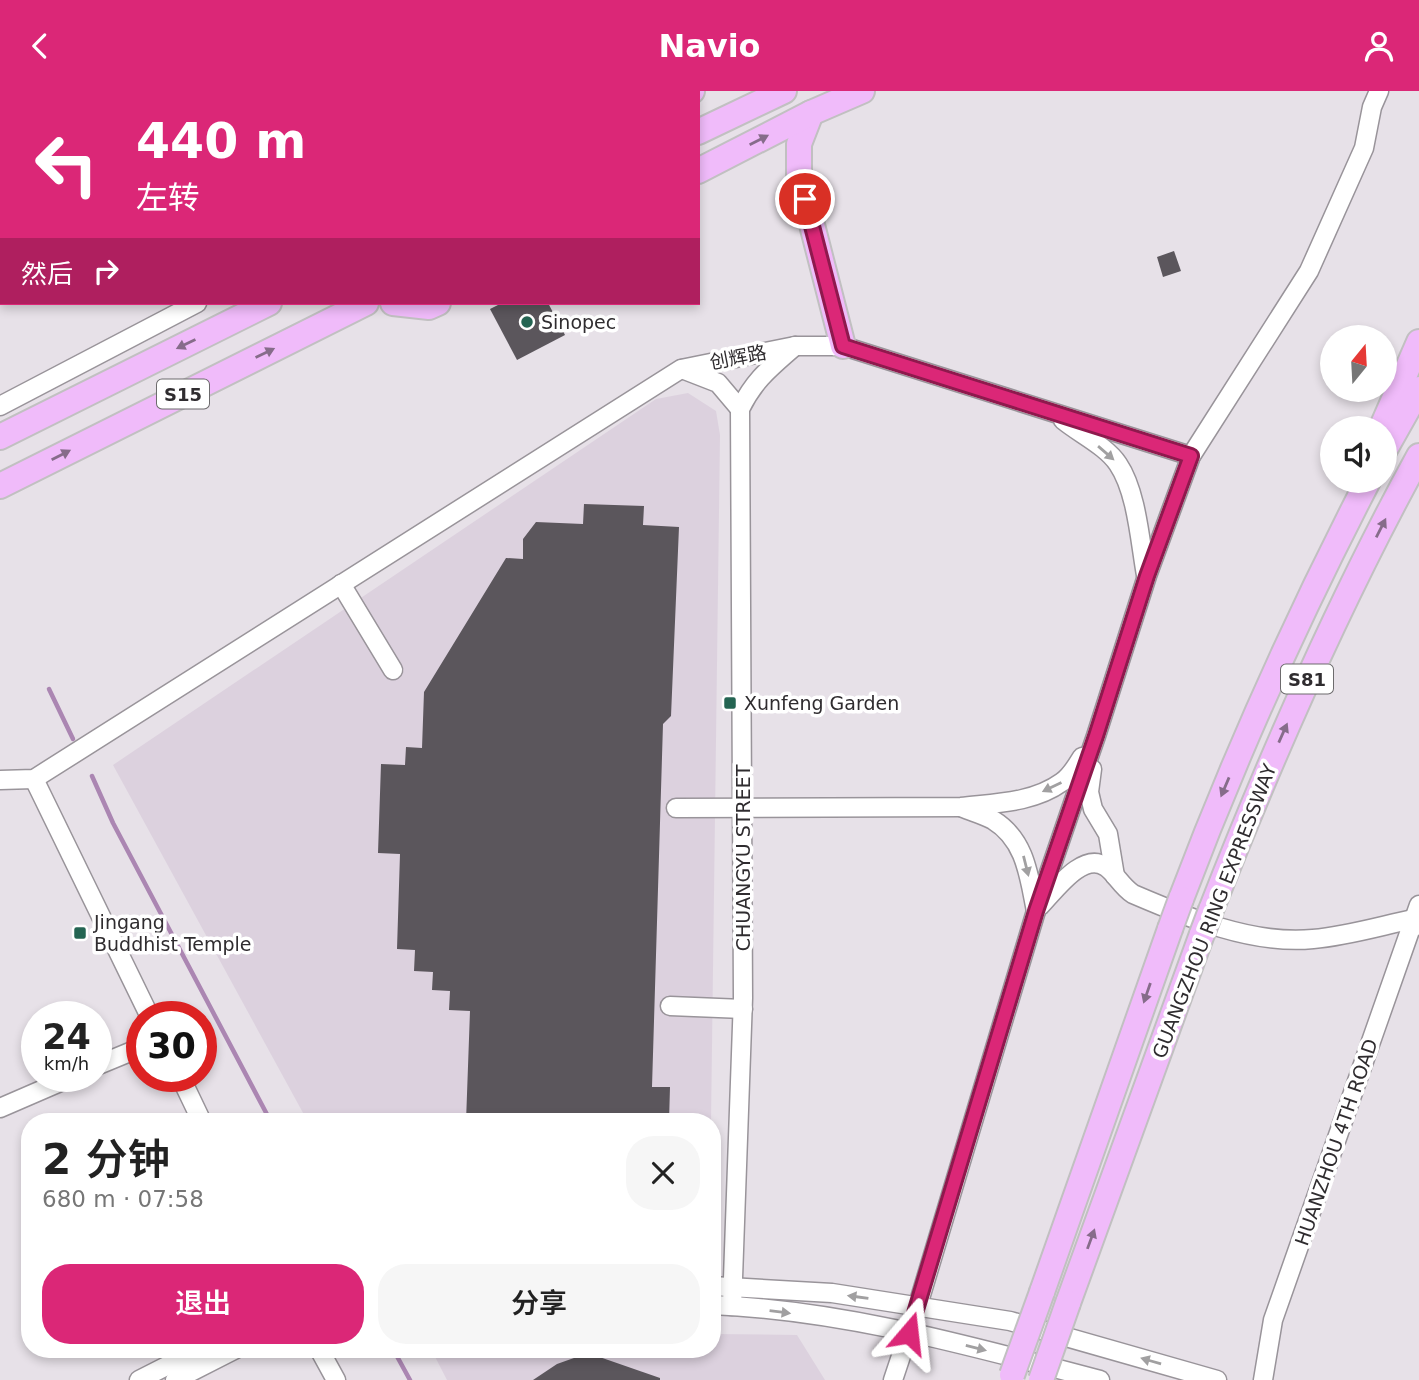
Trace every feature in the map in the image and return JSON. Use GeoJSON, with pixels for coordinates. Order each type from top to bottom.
{"type":"FeatureCollection","features":[{"type":"Feature","properties":{"kind":"highway"},"geometry":{"type":"LineString","coordinates":[[700,131],[785,91]]}},
{"type":"Feature","properties":{"kind":"highway"},"geometry":{"type":"LineString","coordinates":[[700,170],[811,113],[862,91]]}},
{"type":"Feature","properties":{"kind":"highway"},"geometry":{"type":"LineString","coordinates":[[811,113],[799,144],[799,174],[843,346]]}},
{"type":"Feature","properties":{"kind":"highway","name":"S15"},"geometry":{"type":"LineString","coordinates":[[0,437],[265,305]]}},
{"type":"Feature","properties":{"kind":"highway","name":"S15"},"geometry":{"type":"LineString","coordinates":[[0,486],[362,305]]}},
{"type":"Feature","properties":{"kind":"highway"},"geometry":{"type":"LineString","coordinates":[[411,305],[434,305]]}},
{"type":"Feature","properties":{"kind":"highway"},"geometry":{"type":"LineString","coordinates":[[1387,416],[1419,342]]}},
{"type":"Feature","properties":{"kind":"highway"},"geometry":{"type":"LineString","coordinates":[[1397,428],[1419,389]]}},
{"type":"Feature","properties":{"kind":"highway","name":"GUANGZHOU RING EXPRESSWAY"},"geometry":{"type":"LineString","coordinates":[[1041,1380],[1202,934],[1278,745],[1370,548],[1419,456]]}},
{"type":"Feature","properties":{"kind":"highway"},"geometry":{"type":"LineString","coordinates":[[1280,664],[1353,493]]}},
{"type":"Feature","properties":{"kind":"highway","name":"GUANGZHOU RING EXPRESSWAY"},"geometry":{"type":"LineString","coordinates":[[1011,1377],[1170,929],[1223,790],[1310,595],[1362,493]]}},
{"type":"Feature","properties":{"kind":"street"},"geometry":{"type":"LineString","coordinates":[[893,1380],[1036,911],[1147,576],[1191,456],[1309,271],[1364,149],[1378,91]]}},
{"type":"Feature","properties":{"kind":"street"},"geometry":{"type":"LineString","coordinates":[[0,407],[193,305]]}},
{"type":"Feature","properties":{"kind":"street"},"geometry":{"type":"LineString","coordinates":[[0,780],[34,779],[681,369],[718,383],[740,409],[759,377],[794,346]]}},
{"type":"Feature","properties":{"kind":"street","name":"创辉路"},"geometry":{"type":"LineString","coordinates":[[681,369],[794,346],[843,346],[1191,456]]}},
{"type":"Feature","properties":{"kind":"street","name":"CHUANGYU STREET"},"geometry":{"type":"LineString","coordinates":[[733,1306],[743,1009],[740,409]]}},
{"type":"Feature","properties":{"kind":"street"},"geometry":{"type":"LineString","coordinates":[[1052,412],[1103,449],[1118,464],[1132,502],[1147,576]]}},
{"type":"Feature","properties":{"kind":"street"},"geometry":{"type":"LineString","coordinates":[[341,584],[393,670]]}},
{"type":"Feature","properties":{"kind":"street"},"geometry":{"type":"LineString","coordinates":[[676,808],[961,807],[1027,799],[1062,782],[1096,736]]}},
{"type":"Feature","properties":{"kind":"street"},"geometry":{"type":"LineString","coordinates":[[1096,736],[1089,792],[1094,809],[1108,834],[1115,876]]}},
{"type":"Feature","properties":{"kind":"street"},"geometry":{"type":"LineString","coordinates":[[34,779],[142,1001]]}},
{"type":"Feature","properties":{"kind":"street"},"geometry":{"type":"LineString","coordinates":[[961,807],[992,820],[1020,848],[1027,867],[1036,911]]}},
{"type":"Feature","properties":{"kind":"street"},"geometry":{"type":"LineString","coordinates":[[1036,911],[1069,875],[1083,865],[1097,863],[1105,866],[1125,888],[1144,898],[1233,932],[1265,937],[1313,939],[1417,919]]}},
{"type":"Feature","properties":{"kind":"street","name":"HUANZHOU 4TH ROAD"},"geometry":{"type":"LineString","coordinates":[[1263,1380],[1273,1320],[1417,919]]}},
{"type":"Feature","properties":{"kind":"street"},"geometry":{"type":"LineString","coordinates":[[670,1006],[743,1009]]}},
{"type":"Feature","properties":{"kind":"street"},"geometry":{"type":"LineString","coordinates":[[0,1108],[37,1092]]}},
{"type":"Feature","properties":{"kind":"street"},"geometry":{"type":"LineString","coordinates":[[188,1092],[198,1113]]}},
{"type":"Feature","properties":{"kind":"street"},"geometry":{"type":"LineString","coordinates":[[721,1286],[832,1293],[1010,1321],[1217,1380]]}},
{"type":"Feature","properties":{"kind":"street"},"geometry":{"type":"LineString","coordinates":[[721,1305],[832,1318],[909,1333],[1100,1380]]}},
{"type":"Feature","properties":{"kind":"street"},"geometry":{"type":"LineString","coordinates":[[139,1380],[182,1358]]}},
{"type":"Feature","properties":{"kind":"street"},"geometry":{"type":"LineString","coordinates":[[175,1380],[218,1358]]}},
{"type":"Feature","properties":{"kind":"street"},"geometry":{"type":"LineString","coordinates":[[323,1358],[336,1380]]}},
{"type":"Feature","properties":{"kind":"shaded area"},"geometry":{"type":"Polygon","coordinates":[[[688,393],[716,411],[720,435],[711,1113],[303,1113],[113,765],[656,399],[688,393]]]}},
{"type":"Feature","properties":{"kind":"shaded area"},"geometry":{"type":"Polygon","coordinates":[[[721,1334],[797,1335],[825,1380],[447,1380],[436,1358],[721,1358],[721,1334]]]}},
{"type":"Feature","properties":{"kind":"building"},"geometry":{"type":"Polygon","coordinates":[[[1174,251],[1181,271],[1163,277],[1157,257],[1174,251]]]}},
{"type":"Feature","properties":{"kind":"building","name":"Sinopec"},"geometry":{"type":"Polygon","coordinates":[[[498,305],[549,305],[565,335],[517,360],[490,309],[498,305]]]}},
{"type":"Feature","properties":{"kind":"building"},"geometry":{"type":"Polygon","coordinates":[[[584,504],[644,506],[643,525],[679,527],[671,716],[663,724],[652,1087],[670,1087],[669,1113],[466,1113],[470,1011],[449,1010],[450,991],[432,990],[433,972],[414,971],[415,950],[397,949],[400,854],[378,853],[381,764],[405,765],[406,747],[422,748],[424,692],[506,558],[523,559],[523,539],[536,522],[583,524],[584,504]]]}},
{"type":"Feature","properties":{"kind":"building"},"geometry":{"type":"Polygon","coordinates":[[[574,1358],[602,1358],[660,1380],[533,1380],[557,1364],[574,1358]]]}},
{"type":"Feature","properties":{"kind":"waterway"},"geometry":{"type":"LineString","coordinates":[[49,689],[73,739]]}},
{"type":"Feature","properties":{"kind":"waterway"},"geometry":{"type":"LineString","coordinates":[[92,776],[113,823],[266,1113]]}},
{"type":"Feature","properties":{"kind":"waterway"},"geometry":{"type":"LineString","coordinates":[[398,1358],[410,1380]]}},
{"type":"Feature","properties":{"kind":"place","name":"Sinopec"},"geometry":{"type":"Point","coordinates":[527,322]}},
{"type":"Feature","properties":{"kind":"place","name":"Xunfeng Garden"},"geometry":{"type":"Point","coordinates":[730,703]}},
{"type":"Feature","properties":{"kind":"place","name":"Jingang Buddhist Temple"},"geometry":{"type":"Point","coordinates":[80,933]}},
{"type":"Feature","properties":{"kind":"route"},"geometry":{"type":"LineString","coordinates":[[805,199],[843,346],[1191,456],[1147,576],[1036,911],[909,1333]]}}]}
